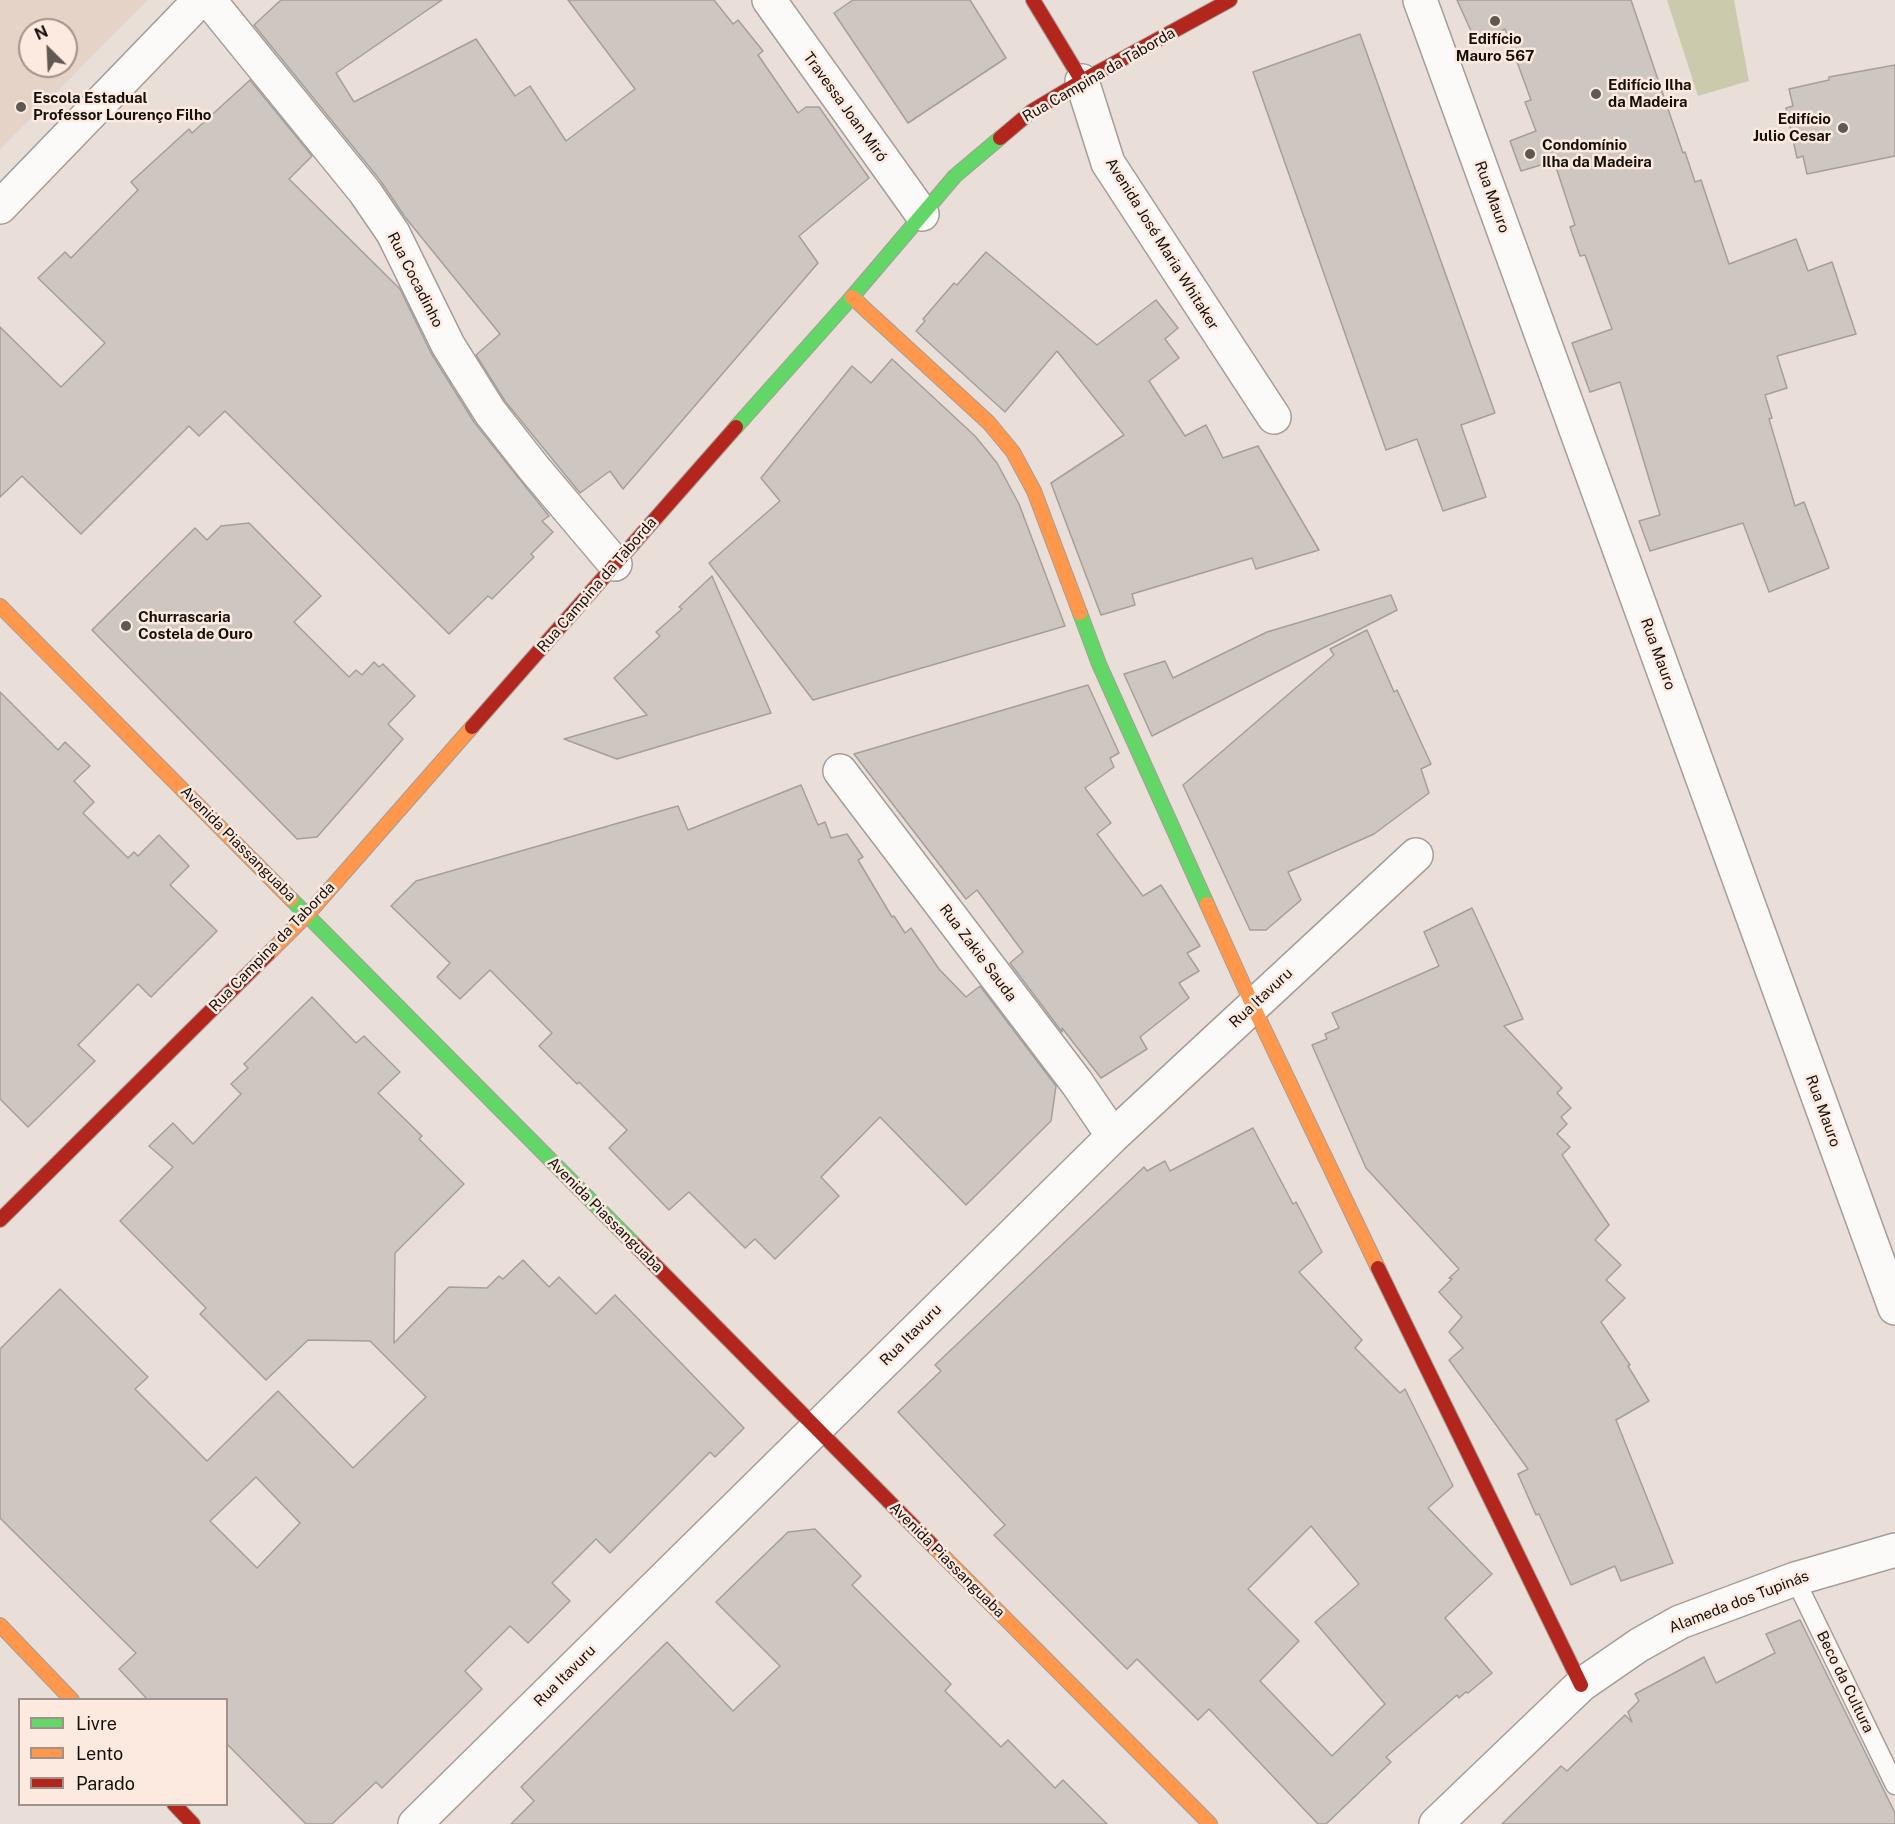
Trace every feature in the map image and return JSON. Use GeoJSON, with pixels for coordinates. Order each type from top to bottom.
{"type":"FeatureCollection","features":[{"type":"Feature","properties":{"kind":"street"},"geometry":{"type":"LineString","coordinates":[[0,207],[200,0]]}},
{"type":"Feature","properties":{"kind":"street","name":"Rua Cocadinho"},"geometry":{"type":"LineString","coordinates":[[209,0],[365,192],[393,233],[448,345],[490,411],[533,467],[615,564]]}},
{"type":"Feature","properties":{"kind":"street","name":"Travessa Joan Miró"},"geometry":{"type":"LineString","coordinates":[[769,0],[922,214]]}},
{"type":"Feature","properties":{"kind":"street","name":"Avenida José Maria Whitaker"},"geometry":{"type":"LineString","coordinates":[[1033,0],[1082,81],[1108,163],[1274,417]]}},
{"type":"Feature","properties":{"kind":"street","name":"Rua Campina da Taborda"},"geometry":{"type":"LineString","coordinates":[[0,1220],[308,914],[852,297],[955,176],[1032,111],[1230,0]]}},
{"type":"Feature","properties":{"kind":"street","name":"Rua Mauro"},"geometry":{"type":"LineString","coordinates":[[1420,0],[1895,1308]]}},
{"type":"Feature","properties":{"kind":"street"},"geometry":{"type":"LineString","coordinates":[[852,297],[989,423],[1013,452],[1034,491],[1099,664],[1253,1006],[1581,1685]]}},
{"type":"Feature","properties":{"kind":"street","name":"Avenida Piassanguaba"},"geometry":{"type":"LineString","coordinates":[[0,606],[1210,1824]]}},
{"type":"Feature","properties":{"kind":"street","name":"Rua Zakie Sauda"},"geometry":{"type":"LineString","coordinates":[[840,771],[1070,1074],[1113,1136]]}},
{"type":"Feature","properties":{"kind":"street","name":"Rua Itavuru"},"geometry":{"type":"LineString","coordinates":[[415,1824],[1113,1136],[1416,855]]}},
{"type":"Feature","properties":{"kind":"street","name":"Alameda dos Tupinás"},"geometry":{"type":"LineString","coordinates":[[1436,1824],[1581,1685],[1639,1645],[1680,1622],[1796,1579],[1895,1550]]}},
{"type":"Feature","properties":{"kind":"street"},"geometry":{"type":"LineString","coordinates":[[0,1625],[70,1698]]}},
{"type":"Feature","properties":{"kind":"street"},"geometry":{"type":"LineString","coordinates":[[176,1806],[193,1824]]}},
{"type":"Feature","properties":{"kind":"lane","name":"Beco da Cultura"},"geometry":{"type":"LineString","coordinates":[[1796,1579],[1895,1785]]}},
{"type":"Feature","properties":{"kind":"shaded area","name":"Escola Estadual Professor Lourenço Filho"},"geometry":{"type":"Polygon","coordinates":[[[0,0],[148,0],[78,70],[78,18],[18,18],[18,78],[71,78],[0,149],[0,0]]]}},
{"type":"Feature","properties":{"kind":"shaded area"},"geometry":{"type":"Polygon","coordinates":[[[1667,0],[1734,0],[1749,81],[1698,96],[1667,0]]]}},
{"type":"Feature","properties":{"kind":"building"},"geometry":{"type":"Polygon","coordinates":[[[281,0],[442,0],[336,73],[354,102],[476,39],[515,96],[530,86],[566,141],[635,89],[568,0],[714,0],[733,24],[738,20],[763,51],[758,55],[798,113],[806,107],[819,107],[869,178],[799,236],[818,263],[623,489],[610,471],[580,493],[505,401],[476,355],[500,334],[405,217],[380,180],[254,25],[281,0]]]}},
{"type":"Feature","properties":{"kind":"building"},"geometry":{"type":"Polygon","coordinates":[[[853,0],[970,0],[1006,58],[908,123],[834,13],[853,0]]]}},
{"type":"Feature","properties":{"kind":"building"},"geometry":{"type":"Polygon","coordinates":[[[1457,0],[1631,0],[1683,153],[1685,152],[1695,182],[1701,180],[1729,264],[1796,239],[1808,271],[1832,262],[1856,334],[1777,356],[1787,388],[1765,395],[1772,418],[1769,419],[1795,506],[1804,502],[1829,568],[1769,592],[1743,523],[1650,551],[1639,521],[1660,515],[1620,382],[1590,392],[1572,343],[1612,329],[1585,255],[1580,256],[1570,227],[1575,225],[1554,161],[1521,171],[1510,141],[1536,131],[1525,102],[1531,100],[1505,29],[1476,42],[1457,0]]]}},
{"type":"Feature","properties":{"kind":"building"},"geometry":{"type":"Polygon","coordinates":[[[1360,34],[1495,413],[1461,425],[1486,497],[1443,511],[1417,439],[1386,450],[1253,72],[1360,34]]]}},
{"type":"Feature","properties":{"kind":"building","name":"Edifício Julio Cesar"},"geometry":{"type":"Polygon","coordinates":[[[1895,65],[1895,156],[1807,174],[1803,156],[1797,158],[1786,108],[1793,106],[1789,89],[1829,80],[1829,77],[1895,65]]]}},
{"type":"Feature","properties":{"kind":"building"},"geometry":{"type":"Polygon","coordinates":[[[250,80],[312,156],[289,179],[400,289],[431,353],[474,422],[549,516],[542,521],[553,532],[531,554],[534,557],[492,599],[488,596],[449,634],[225,411],[199,436],[189,426],[81,534],[22,476],[0,497],[0,327],[61,387],[105,343],[38,278],[65,252],[71,258],[138,190],[131,182],[189,129],[192,133],[250,80]]]}},
{"type":"Feature","properties":{"kind":"building"},"geometry":{"type":"Polygon","coordinates":[[[986,252],[1097,345],[1156,300],[1178,328],[1165,339],[1179,358],[1149,381],[1185,436],[1206,425],[1223,458],[1258,446],[1319,550],[1256,569],[1252,558],[1132,594],[1135,605],[1101,615],[1051,483],[1124,435],[1057,351],[1005,412],[916,331],[925,321],[923,319],[954,283],[957,285],[986,252]]]}},
{"type":"Feature","properties":{"kind":"building"},"geometry":{"type":"Polygon","coordinates":[[[892,359],[975,436],[997,463],[1019,504],[1065,626],[813,700],[709,563],[780,501],[761,478],[852,366],[871,383],[892,359]]]}},
{"type":"Feature","properties":{"kind":"building"},"geometry":{"type":"Polygon","coordinates":[[[249,523],[321,596],[294,622],[349,677],[356,670],[362,675],[374,662],[379,667],[383,664],[415,696],[388,724],[403,739],[317,837],[297,839],[92,630],[195,528],[207,540],[221,526],[249,523]]]}},
{"type":"Feature","properties":{"kind":"building"},"geometry":{"type":"Polygon","coordinates":[[[712,576],[771,713],[617,759],[564,739],[647,715],[614,678],[660,636],[656,632],[682,609],[679,607],[712,576]]]}},
{"type":"Feature","properties":{"kind":"building"},"geometry":{"type":"Polygon","coordinates":[[[1391,595],[1397,610],[1152,736],[1124,674],[1165,661],[1173,678],[1267,632],[1391,595]]]}},
{"type":"Feature","properties":{"kind":"building"},"geometry":{"type":"Polygon","coordinates":[[[1367,630],[1394,692],[1397,690],[1431,764],[1421,769],[1429,793],[1374,834],[1288,872],[1301,900],[1266,930],[1250,930],[1183,785],[1334,655],[1330,649],[1367,630]]]}},
{"type":"Feature","properties":{"kind":"building"},"geometry":{"type":"Polygon","coordinates":[[[1088,685],[1119,753],[1110,758],[1114,767],[1085,788],[1111,823],[1097,834],[1143,896],[1161,885],[1200,946],[1187,953],[1199,971],[1179,983],[1189,998],[1140,1037],[1147,1049],[1101,1078],[1062,1028],[1062,1032],[1010,963],[1023,952],[977,890],[966,899],[854,754],[1088,685]]]}},
{"type":"Feature","properties":{"kind":"building"},"geometry":{"type":"Polygon","coordinates":[[[0,692],[58,750],[65,742],[90,766],[74,781],[94,802],[83,813],[128,858],[134,852],[138,856],[159,835],[189,866],[170,885],[217,931],[151,997],[138,984],[78,1045],[95,1061],[28,1127],[0,1099],[0,692]]]}},
{"type":"Feature","properties":{"kind":"building"},"geometry":{"type":"Polygon","coordinates":[[[801,785],[818,825],[825,822],[831,838],[847,834],[863,857],[858,860],[892,917],[894,916],[905,933],[911,928],[939,969],[966,997],[980,986],[1056,1086],[1051,1121],[966,1205],[880,1117],[821,1177],[839,1196],[775,1259],[755,1239],[745,1248],[689,1192],[669,1210],[609,1148],[627,1130],[539,1046],[552,1033],[490,970],[460,999],[437,977],[450,963],[391,906],[416,881],[678,806],[688,830],[801,785]]]}},
{"type":"Feature","properties":{"kind":"building"},"geometry":{"type":"Polygon","coordinates":[[[1472,908],[1523,1019],[1504,1026],[1562,1088],[1557,1093],[1571,1108],[1561,1117],[1567,1124],[1557,1134],[1570,1147],[1562,1155],[1609,1225],[1595,1240],[1621,1265],[1606,1280],[1625,1298],[1601,1322],[1630,1365],[1628,1366],[1649,1401],[1616,1420],[1673,1563],[1621,1581],[1615,1566],[1571,1585],[1518,1474],[1528,1469],[1449,1360],[1463,1348],[1449,1332],[1462,1317],[1439,1292],[1459,1269],[1366,1168],[1312,1045],[1327,1039],[1325,1034],[1339,1028],[1332,1013],[1439,966],[1424,932],[1472,908]]]}},
{"type":"Feature","properties":{"kind":"building"},"geometry":{"type":"Polygon","coordinates":[[[312,997],[356,1043],[364,1036],[400,1072],[378,1093],[422,1136],[419,1139],[464,1184],[395,1253],[394,1343],[449,1287],[487,1288],[499,1276],[503,1279],[523,1260],[549,1287],[559,1277],[596,1314],[615,1295],[744,1428],[715,1457],[710,1452],[610,1553],[596,1539],[552,1583],[570,1601],[528,1643],[510,1626],[465,1671],[482,1689],[382,1788],[376,1782],[332,1824],[306,1824],[228,1745],[228,1698],[146,1698],[119,1669],[136,1653],[0,1518],[0,1349],[60,1289],[148,1377],[135,1389],[207,1461],[278,1391],[353,1468],[426,1397],[370,1341],[308,1340],[266,1380],[200,1314],[206,1308],[120,1221],[173,1167],[149,1146],[173,1123],[193,1144],[241,1094],[231,1084],[248,1068],[244,1064],[312,997]],[[256,1477],[210,1521],[257,1568],[300,1523],[256,1477]]]}},
{"type":"Feature","properties":{"kind":"building"},"geometry":{"type":"Polygon","coordinates":[[[1253,1128],[1293,1204],[1296,1202],[1322,1252],[1299,1272],[1362,1340],[1355,1348],[1400,1393],[1405,1389],[1453,1486],[1428,1508],[1492,1574],[1445,1618],[1492,1673],[1468,1693],[1466,1692],[1459,1698],[1457,1695],[1386,1757],[1391,1762],[1326,1824],[1318,1824],[1209,1709],[1198,1720],[1137,1659],[1127,1669],[994,1535],[1005,1525],[898,1412],[941,1371],[935,1365],[1144,1167],[1147,1171],[1165,1161],[1170,1171],[1253,1128]],[[1311,1526],[1248,1589],[1299,1641],[1260,1681],[1332,1756],[1385,1704],[1315,1622],[1359,1584],[1311,1526]]]}},
{"type":"Feature","properties":{"kind":"building"},"geometry":{"type":"Polygon","coordinates":[[[815,1529],[861,1576],[852,1585],[951,1684],[945,1691],[1001,1747],[1008,1740],[1055,1788],[1063,1780],[1107,1824],[511,1824],[534,1801],[521,1787],[667,1642],[733,1711],[780,1666],[716,1602],[788,1532],[815,1529]]]}},
{"type":"Feature","properties":{"kind":"building"},"geometry":{"type":"Polygon","coordinates":[[[1800,1620],[1895,1813],[1895,1824],[1502,1824],[1561,1766],[1567,1771],[1625,1715],[1632,1722],[1628,1712],[1639,1701],[1635,1694],[1704,1657],[1716,1683],[1775,1653],[1766,1634],[1800,1620]]]}},
{"type":"Feature","properties":{"kind":"traffic: fast"},"geometry":{"type":"LineString","coordinates":[[736,427],[852,297],[955,176],[1000,138]]}},
{"type":"Feature","properties":{"kind":"traffic: fast"},"geometry":{"type":"LineString","coordinates":[[1080,613],[1099,664],[1207,904]]}},
{"type":"Feature","properties":{"kind":"traffic: fast"},"geometry":{"type":"LineString","coordinates":[[291,899],[635,1245]]}},
{"type":"Feature","properties":{"kind":"traffic: slow"},"geometry":{"type":"LineString","coordinates":[[852,297],[989,423],[1013,452],[1034,491],[1080,613]]}},
{"type":"Feature","properties":{"kind":"traffic: slow"},"geometry":{"type":"LineString","coordinates":[[0,606],[291,899]]}},
{"type":"Feature","properties":{"kind":"traffic: slow"},"geometry":{"type":"LineString","coordinates":[[268,954],[308,914],[472,727]]}},
{"type":"Feature","properties":{"kind":"traffic: slow"},"geometry":{"type":"LineString","coordinates":[[1207,904],[1378,1268]]}},
{"type":"Feature","properties":{"kind":"traffic: slow"},"geometry":{"type":"LineString","coordinates":[[934,1547],[1210,1824]]}},
{"type":"Feature","properties":{"kind":"traffic: slow"},"geometry":{"type":"LineString","coordinates":[[0,1625],[70,1698]]}},
{"type":"Feature","properties":{"kind":"traffic: jam"},"geometry":{"type":"LineString","coordinates":[[1033,0],[1082,81]]}},
{"type":"Feature","properties":{"kind":"traffic: jam"},"geometry":{"type":"LineString","coordinates":[[1000,138],[1032,111],[1230,0]]}},
{"type":"Feature","properties":{"kind":"traffic: jam"},"geometry":{"type":"LineString","coordinates":[[472,727],[736,427]]}},
{"type":"Feature","properties":{"kind":"traffic: jam"},"geometry":{"type":"LineString","coordinates":[[0,1220],[268,954]]}},
{"type":"Feature","properties":{"kind":"traffic: jam"},"geometry":{"type":"LineString","coordinates":[[635,1245],[934,1547]]}},
{"type":"Feature","properties":{"kind":"traffic: jam"},"geometry":{"type":"LineString","coordinates":[[1378,1268],[1581,1685]]}},
{"type":"Feature","properties":{"kind":"traffic: jam"},"geometry":{"type":"LineString","coordinates":[[176,1806],[193,1824]]}},
{"type":"Feature","properties":{"kind":"place","name":"Edifício Mauro 567"},"geometry":{"type":"Point","coordinates":[1495,21]}},
{"type":"Feature","properties":{"kind":"place","name":"Edifício Ilha da Madeira"},"geometry":{"type":"Point","coordinates":[1596,94]}},
{"type":"Feature","properties":{"kind":"place","name":"Escola Estadual Professor Lourenço Filho"},"geometry":{"type":"Point","coordinates":[21,107]}},
{"type":"Feature","properties":{"kind":"place","name":"Edifício Julio Cesar"},"geometry":{"type":"Point","coordinates":[1843,128]}},
{"type":"Feature","properties":{"kind":"place","name":"Condomínio Ilha da Madeira"},"geometry":{"type":"Point","coordinates":[1530,154]}},
{"type":"Feature","properties":{"kind":"place","name":"Churrascaria Costela de Ouro"},"geometry":{"type":"Point","coordinates":[126,626]}}]}
